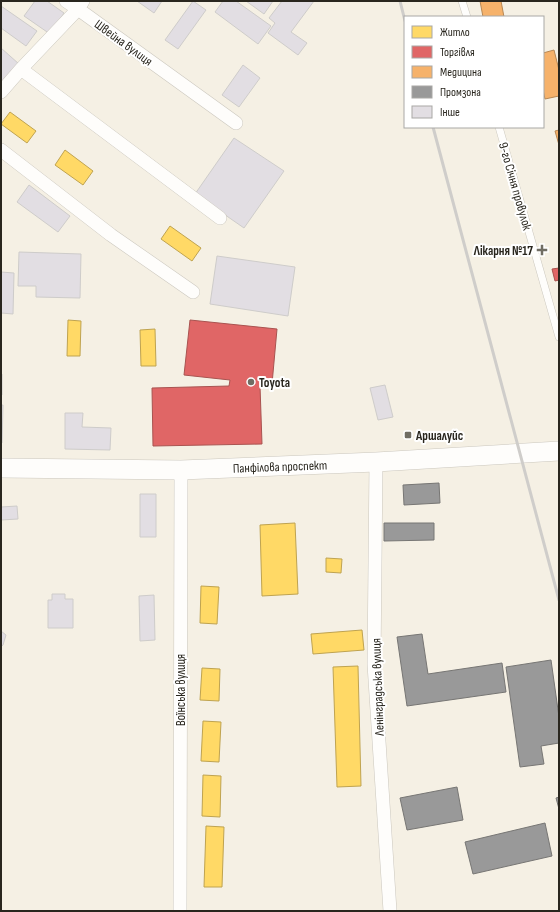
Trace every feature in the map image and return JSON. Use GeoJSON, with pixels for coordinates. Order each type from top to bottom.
{"type":"FeatureCollection","features":[{"type":"Feature","properties":{"kind":"street","name":"Швейна вулиця"},"geometry":{"type":"LineString","coordinates":[[66,1],[81,5],[236,123]]}},
{"type":"Feature","properties":{"kind":"street"},"geometry":{"type":"LineString","coordinates":[[1,92],[81,5]]}},
{"type":"Feature","properties":{"kind":"street"},"geometry":{"type":"LineString","coordinates":[[21,69],[220,218]]}},
{"type":"Feature","properties":{"kind":"street"},"geometry":{"type":"LineString","coordinates":[[1,150],[111,234],[193,292]]}},
{"type":"Feature","properties":{"kind":"street","name":"Панфілова проспект"},"geometry":{"type":"LineString","coordinates":[[1,468],[181,470],[376,462],[559,452]]}},
{"type":"Feature","properties":{"kind":"street","name":"Ленінградська вулиця"},"geometry":{"type":"LineString","coordinates":[[376,462],[374,664],[390,911]]}},
{"type":"Feature","properties":{"kind":"street","name":"Воїнська вулиця"},"geometry":{"type":"LineString","coordinates":[[180,911],[181,470]]}},
{"type":"Feature","properties":{"kind":"lane"},"geometry":{"type":"LineString","coordinates":[[462,1],[467,16]]}},
{"type":"Feature","properties":{"kind":"lane","name":"9-го Січня провулок"},"geometry":{"type":"LineString","coordinates":[[499,128],[559,337]]}},
{"type":"Feature","properties":{"kind":"building: Житло"},"geometry":{"type":"Polygon","coordinates":[[[10,112],[36,131],[27,143],[1,124],[10,112]]]}},
{"type":"Feature","properties":{"kind":"building: Житло"},"geometry":{"type":"Polygon","coordinates":[[[65,150],[93,171],[83,185],[55,165],[65,150]]]}},
{"type":"Feature","properties":{"kind":"building: Житло"},"geometry":{"type":"Polygon","coordinates":[[[170,226],[201,248],[192,261],[161,239],[170,226]]]}},
{"type":"Feature","properties":{"kind":"building: Житло"},"geometry":{"type":"Polygon","coordinates":[[[68,320],[81,321],[80,356],[67,356],[68,320]]]}},
{"type":"Feature","properties":{"kind":"building: Житло"},"geometry":{"type":"Polygon","coordinates":[[[155,329],[156,366],[141,366],[140,330],[155,329]]]}},
{"type":"Feature","properties":{"kind":"building: Житло"},"geometry":{"type":"Polygon","coordinates":[[[295,523],[298,594],[262,596],[260,525],[295,523]]]}},
{"type":"Feature","properties":{"kind":"building: Житло"},"geometry":{"type":"Polygon","coordinates":[[[326,558],[342,559],[341,573],[326,572],[326,558]]]}},
{"type":"Feature","properties":{"kind":"building: Житло"},"geometry":{"type":"Polygon","coordinates":[[[201,586],[219,587],[217,624],[200,623],[201,586]]]}},
{"type":"Feature","properties":{"kind":"building: Житло"},"geometry":{"type":"Polygon","coordinates":[[[362,630],[364,650],[313,654],[311,634],[362,630]]]}},
{"type":"Feature","properties":{"kind":"building: Житло"},"geometry":{"type":"Polygon","coordinates":[[[358,666],[361,786],[337,787],[333,667],[358,666]]]}},
{"type":"Feature","properties":{"kind":"building: Житло"},"geometry":{"type":"Polygon","coordinates":[[[202,668],[220,669],[219,701],[200,700],[202,668]]]}},
{"type":"Feature","properties":{"kind":"building: Житло"},"geometry":{"type":"Polygon","coordinates":[[[203,721],[221,722],[219,762],[201,761],[203,721]]]}},
{"type":"Feature","properties":{"kind":"building: Житло"},"geometry":{"type":"Polygon","coordinates":[[[203,775],[221,776],[220,817],[202,816],[203,775]]]}},
{"type":"Feature","properties":{"kind":"building: Житло"},"geometry":{"type":"Polygon","coordinates":[[[206,826],[224,827],[222,887],[204,887],[206,826]]]}},
{"type":"Feature","properties":{"kind":"building: Торгівля"},"geometry":{"type":"Polygon","coordinates":[[[559,268],[559,280],[555,281],[552,269],[559,268]]]}},
{"type":"Feature","properties":{"kind":"building: Торгівля","name":"Toyota"},"geometry":{"type":"Polygon","coordinates":[[[190,320],[277,329],[272,384],[260,386],[262,444],[153,446],[152,388],[229,386],[230,380],[184,375],[190,320]]]}},
{"type":"Feature","properties":{"kind":"building: Медицина"},"geometry":{"type":"Polygon","coordinates":[[[480,1],[501,1],[504,16],[483,16],[480,1]]]}},
{"type":"Feature","properties":{"kind":"building: Медицина"},"geometry":{"type":"Polygon","coordinates":[[[554,50],[559,70],[559,96],[545,99],[544,94],[544,53],[554,50]]]}},
{"type":"Feature","properties":{"kind":"building: Медицина"},"geometry":{"type":"Polygon","coordinates":[[[559,130],[559,145],[555,131],[559,130]]]}},
{"type":"Feature","properties":{"kind":"building: Промзона"},"geometry":{"type":"Polygon","coordinates":[[[439,483],[440,503],[404,505],[403,485],[439,483]]]}},
{"type":"Feature","properties":{"kind":"building: Промзона"},"geometry":{"type":"Polygon","coordinates":[[[384,523],[434,523],[434,540],[384,541],[384,523]]]}},
{"type":"Feature","properties":{"kind":"building: Промзона"},"geometry":{"type":"Polygon","coordinates":[[[422,634],[428,674],[502,663],[506,692],[407,706],[397,637],[422,634]]]}},
{"type":"Feature","properties":{"kind":"building: Промзона"},"geometry":{"type":"Polygon","coordinates":[[[551,660],[559,717],[559,743],[541,746],[544,764],[520,767],[506,667],[551,660]]]}},
{"type":"Feature","properties":{"kind":"building: Промзона"},"geometry":{"type":"Polygon","coordinates":[[[457,787],[463,820],[407,830],[400,798],[457,787]]]}},
{"type":"Feature","properties":{"kind":"building: Промзона"},"geometry":{"type":"Polygon","coordinates":[[[559,797],[559,809],[556,798],[559,797]]]}},
{"type":"Feature","properties":{"kind":"building: Промзона"},"geometry":{"type":"Polygon","coordinates":[[[545,823],[552,856],[473,874],[465,842],[545,823]]]}},
{"type":"Feature","properties":{"kind":"building: Інше"},"geometry":{"type":"Polygon","coordinates":[[[35,1],[47,1],[64,13],[50,34],[24,16],[35,1]]]}},
{"type":"Feature","properties":{"kind":"building: Інше"},"geometry":{"type":"Polygon","coordinates":[[[137,1],[162,1],[154,13],[137,1]]]}},
{"type":"Feature","properties":{"kind":"building: Інше"},"geometry":{"type":"Polygon","coordinates":[[[193,1],[206,10],[178,49],[165,40],[193,1]]]}},
{"type":"Feature","properties":{"kind":"building: Інше"},"geometry":{"type":"Polygon","coordinates":[[[223,1],[236,1],[271,26],[258,44],[215,12],[223,1]]]}},
{"type":"Feature","properties":{"kind":"building: Інше"},"geometry":{"type":"Polygon","coordinates":[[[246,1],[273,1],[264,14],[246,1]]]}},
{"type":"Feature","properties":{"kind":"building: Інше"},"geometry":{"type":"Polygon","coordinates":[[[282,1],[314,1],[291,32],[307,43],[298,55],[268,33],[275,23],[269,18],[282,1]]]}},
{"type":"Feature","properties":{"kind":"building: Інше"},"geometry":{"type":"Polygon","coordinates":[[[1,6],[37,31],[26,46],[1,28],[1,6]]]}},
{"type":"Feature","properties":{"kind":"building: Інше"},"geometry":{"type":"Polygon","coordinates":[[[1,48],[19,64],[1,84],[1,48]]]}},
{"type":"Feature","properties":{"kind":"building: Інше"},"geometry":{"type":"Polygon","coordinates":[[[243,65],[260,78],[239,107],[222,95],[243,65]]]}},
{"type":"Feature","properties":{"kind":"building: Інше"},"geometry":{"type":"Polygon","coordinates":[[[234,138],[284,171],[244,228],[195,194],[234,138]]]}},
{"type":"Feature","properties":{"kind":"building: Інше"},"geometry":{"type":"Polygon","coordinates":[[[29,185],[70,216],[58,232],[17,202],[29,185]]]}},
{"type":"Feature","properties":{"kind":"building: Інше"},"geometry":{"type":"Polygon","coordinates":[[[19,252],[81,254],[80,298],[36,297],[36,286],[18,286],[19,252]]]}},
{"type":"Feature","properties":{"kind":"building: Інше"},"geometry":{"type":"Polygon","coordinates":[[[217,256],[295,267],[288,316],[210,304],[217,256]]]}},
{"type":"Feature","properties":{"kind":"building: Інше"},"geometry":{"type":"Polygon","coordinates":[[[1,272],[14,273],[13,314],[1,313],[1,272]]]}},
{"type":"Feature","properties":{"kind":"building: Інше"},"geometry":{"type":"Polygon","coordinates":[[[2,374],[2,395],[1,395],[2,374]]]}},
{"type":"Feature","properties":{"kind":"building: Інше"},"geometry":{"type":"Polygon","coordinates":[[[385,385],[393,417],[378,420],[370,388],[385,385]]]}},
{"type":"Feature","properties":{"kind":"building: Інше"},"geometry":{"type":"Polygon","coordinates":[[[1,405],[3,405],[2,443],[1,443],[1,405]]]}},
{"type":"Feature","properties":{"kind":"building: Інше"},"geometry":{"type":"Polygon","coordinates":[[[65,413],[83,413],[82,427],[111,428],[110,450],[65,449],[65,413]]]}},
{"type":"Feature","properties":{"kind":"building: Інше"},"geometry":{"type":"Polygon","coordinates":[[[140,494],[156,494],[156,537],[140,537],[140,494]]]}},
{"type":"Feature","properties":{"kind":"building: Інше"},"geometry":{"type":"Polygon","coordinates":[[[17,506],[18,519],[1,520],[1,507],[17,506]]]}},
{"type":"Feature","properties":{"kind":"building: Інше"},"geometry":{"type":"Polygon","coordinates":[[[52,594],[65,594],[65,599],[73,599],[73,628],[48,628],[48,600],[52,600],[52,594]]]}},
{"type":"Feature","properties":{"kind":"building: Інше"},"geometry":{"type":"Polygon","coordinates":[[[154,595],[155,640],[140,641],[139,596],[154,595]]]}},
{"type":"Feature","properties":{"kind":"building: Інше"},"geometry":{"type":"Polygon","coordinates":[[[1,631],[6,635],[1,647],[1,631]]]}},
{"type":"Feature","properties":{"kind":"railway"},"geometry":{"type":"LineString","coordinates":[[400,1],[404,17]]}},
{"type":"Feature","properties":{"kind":"railway"},"geometry":{"type":"LineString","coordinates":[[433,128],[559,600]]}},
{"type":"Feature","properties":{"kind":"place","name":"Лікарня №17"},"geometry":{"type":"Point","coordinates":[542,250]}},
{"type":"Feature","properties":{"kind":"place","name":"Toyota"},"geometry":{"type":"Point","coordinates":[251,382]}},
{"type":"Feature","properties":{"kind":"place","name":"Аршалуйс"},"geometry":{"type":"Point","coordinates":[408,435]}}]}
